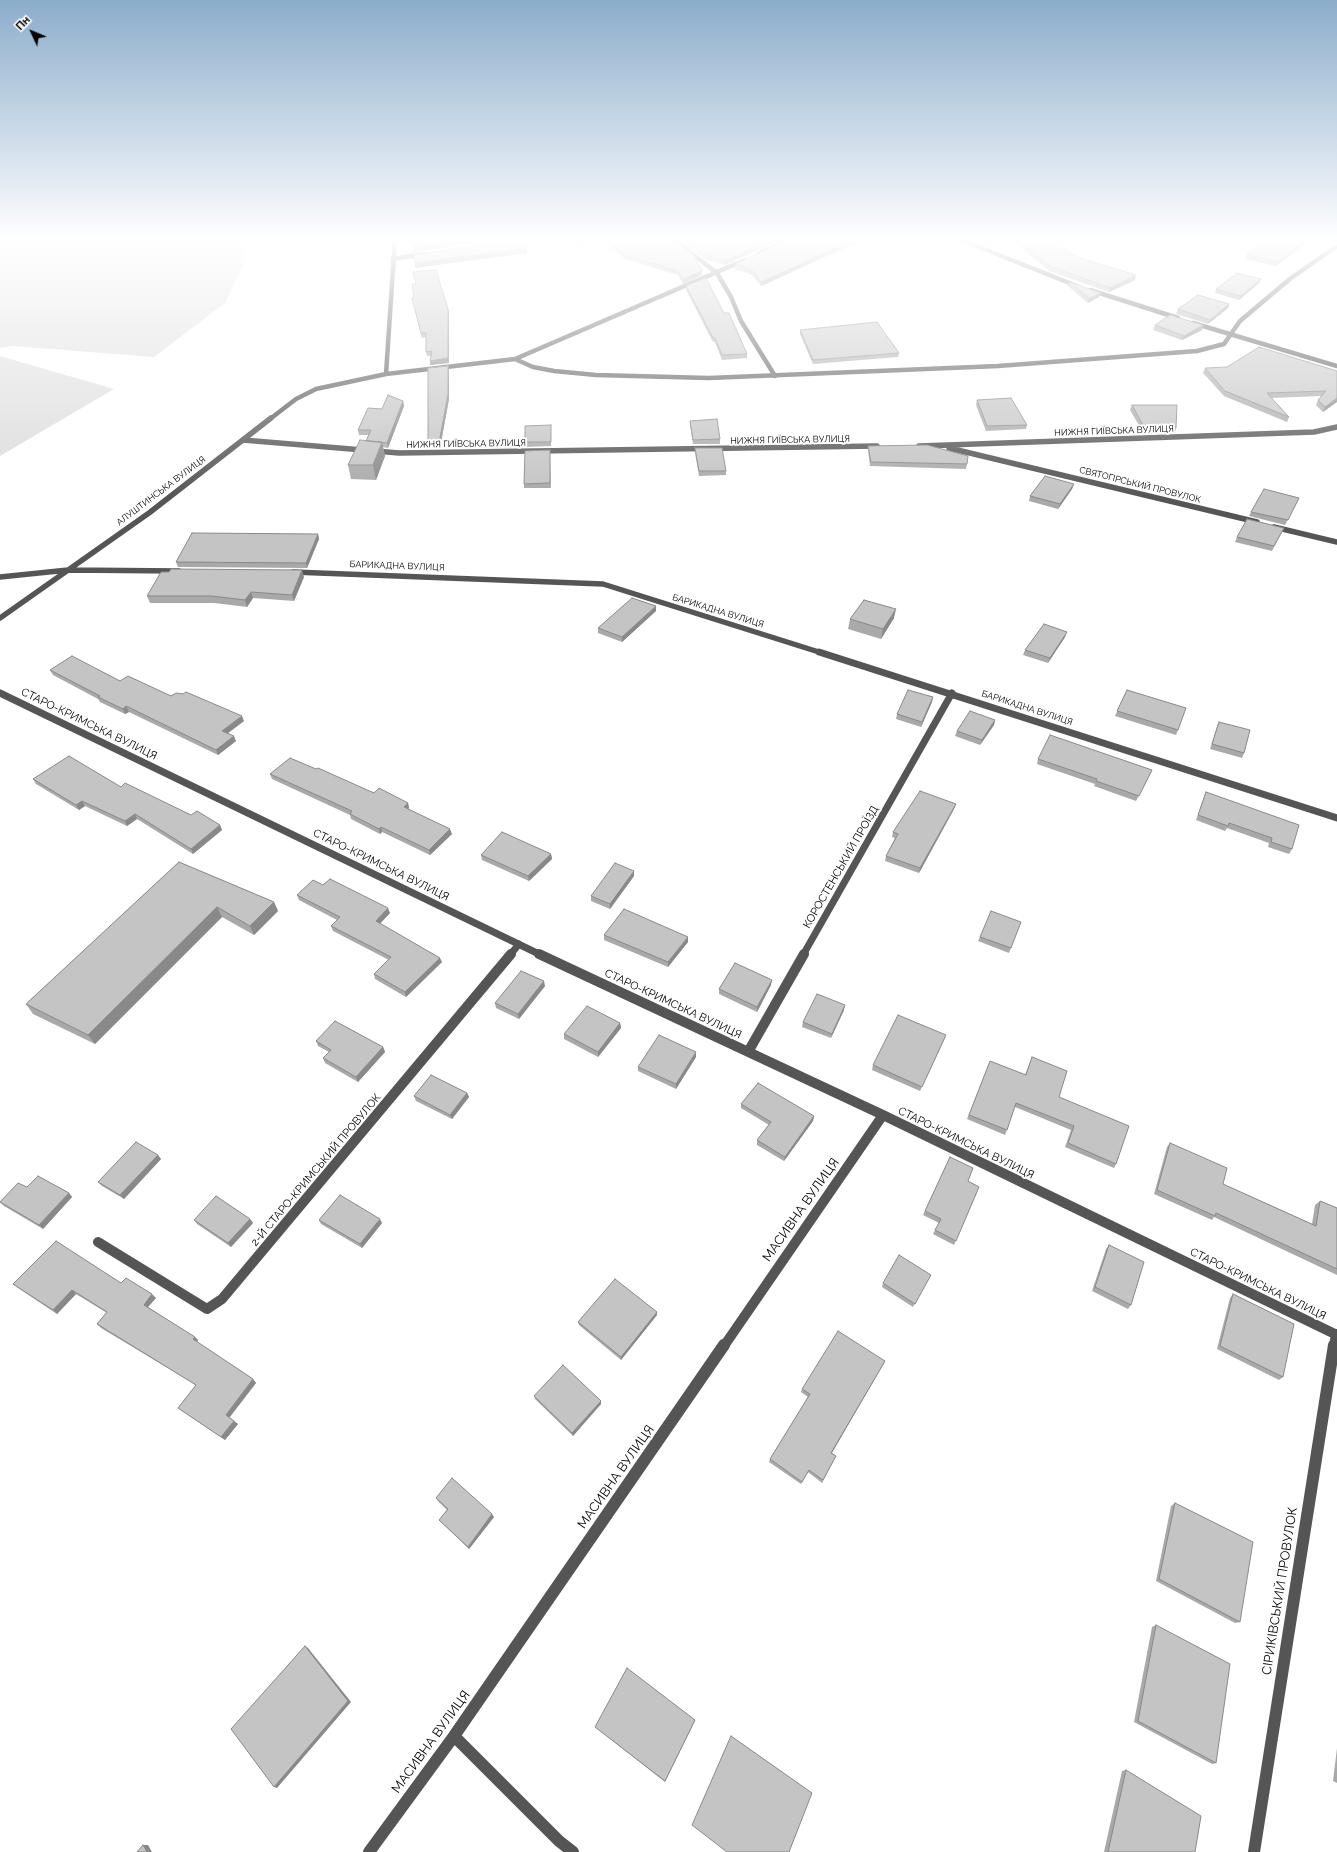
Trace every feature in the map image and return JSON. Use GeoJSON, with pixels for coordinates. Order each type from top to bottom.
{"type":"FeatureCollection","features":[{"type":"Feature","properties":{"kind":"street"},"geometry":{"type":"LineString","coordinates":[[386,374],[389,325]]}},
{"type":"Feature","properties":{"kind":"street"},"geometry":{"type":"LineString","coordinates":[[515,360],[595,325]]}},
{"type":"Feature","properties":{"kind":"street"},"geometry":{"type":"LineString","coordinates":[[744,325],[774,376]]}},
{"type":"Feature","properties":{"kind":"street"},"geometry":{"type":"LineString","coordinates":[[1200,325],[1337,366]]}},
{"type":"Feature","properties":{"kind":"street"},"geometry":{"type":"LineString","coordinates":[[515,360],[533,367],[596,375],[709,378],[998,366],[1197,351],[1224,344],[1237,325]]}},
{"type":"Feature","properties":{"kind":"street","name":"АЛУШТИНСЬКА ВУЛИЦЯ"},"geometry":{"type":"LineString","coordinates":[[0,618],[149,513],[305,393],[335,384],[386,374],[515,360]]}},
{"type":"Feature","properties":{"kind":"street","name":"НИЖНЯ ГИЇВСЬКА ВУЛИЦЯ"},"geometry":{"type":"LineString","coordinates":[[914,446],[1314,432],[1337,427]]}},
{"type":"Feature","properties":{"kind":"street","name":"НИЖНЯ ГИЇВСЬКА ВУЛИЦЯ"},"geometry":{"type":"LineString","coordinates":[[243,440],[399,453],[882,446]]}},
{"type":"Feature","properties":{"kind":"street","name":"СВЯТОГІРСЬКИЙ ПРОВУЛОК"},"geometry":{"type":"LineString","coordinates":[[938,445],[1260,523]]}},
{"type":"Feature","properties":{"kind":"street"},"geometry":{"type":"LineString","coordinates":[[1268,525],[1337,542]]}},
{"type":"Feature","properties":{"kind":"street"},"geometry":{"type":"LineString","coordinates":[[0,577],[68,570],[185,571]]}},
{"type":"Feature","properties":{"kind":"street","name":"БАРИКАДНА ВУЛИЦЯ"},"geometry":{"type":"LineString","coordinates":[[286,572],[603,584],[952,693],[1337,818]]}},
{"type":"Feature","properties":{"kind":"street","name":"СТАРО-КРИМСЬКА ВУЛИЦЯ"},"geometry":{"type":"LineString","coordinates":[[0,693],[519,944],[884,1115],[1337,1334]]}},
{"type":"Feature","properties":{"kind":"street","name":"КОРОСТЕНСЬКИЙ ПРОЇЗД"},"geometry":{"type":"LineString","coordinates":[[748,1052],[952,693]]}},
{"type":"Feature","properties":{"kind":"street","name":"2-Й СТАРО-КРИМСЬКИЙ ПРОВУЛОК"},"geometry":{"type":"LineString","coordinates":[[98,1242],[197,1304],[207,1308],[222,1299],[519,944]]}},
{"type":"Feature","properties":{"kind":"street","name":"МАСИВНА ВУЛИЦЯ"},"geometry":{"type":"LineString","coordinates":[[369,1852],[454,1736],[884,1115]]}},
{"type":"Feature","properties":{"kind":"street","name":"СІРИКІВСЬКИЙ ПРОВУЛОК"},"geometry":{"type":"LineString","coordinates":[[1254,1852],[1337,1334]]}},
{"type":"Feature","properties":{"kind":"street"},"geometry":{"type":"LineString","coordinates":[[454,1736],[559,1841],[573,1852]]}},
{"type":"Feature","properties":{"kind":"shaded area"},"geometry":{"type":"Polygon","coordinates":[[[0,325],[196,325],[154,357],[13,346],[0,348],[0,325]]]}},
{"type":"Feature","properties":{"kind":"shaded area"},"geometry":{"type":"Polygon","coordinates":[[[0,356],[114,389],[0,456],[0,356]]]}},
{"type":"Feature","properties":{"kind":"building"},"geometry":{"type":"Polygon","coordinates":[[[419,325],[448,325],[448,358],[430,361],[432,351],[426,352],[426,333],[421,333],[419,325]]]}},
{"type":"Feature","properties":{"kind":"building"},"geometry":{"type":"Polygon","coordinates":[[[706,325],[734,325],[747,354],[722,355],[715,338],[713,338],[706,325]]]}},
{"type":"Feature","properties":{"kind":"building"},"geometry":{"type":"Polygon","coordinates":[[[844,325],[879,325],[899,353],[813,360],[800,330],[844,325]]]}},
{"type":"Feature","properties":{"kind":"building"},"geometry":{"type":"Polygon","coordinates":[[[1156,325],[1202,325],[1184,336],[1156,325]]]}},
{"type":"Feature","properties":{"kind":"building"},"geometry":{"type":"Polygon","coordinates":[[[1259,347],[1337,371],[1337,398],[1325,407],[1318,400],[1326,391],[1267,393],[1289,417],[1225,391],[1205,368],[1227,367],[1259,347]]]}},
{"type":"Feature","properties":{"kind":"building"},"geometry":{"type":"Polygon","coordinates":[[[448,366],[448,394],[439,443],[428,444],[428,368],[448,366]]]}},
{"type":"Feature","properties":{"kind":"building"},"geometry":{"type":"Polygon","coordinates":[[[388,395],[403,401],[387,443],[366,441],[371,430],[358,430],[368,408],[382,409],[388,395]]]}},
{"type":"Feature","properties":{"kind":"building"},"geometry":{"type":"Polygon","coordinates":[[[1011,398],[1027,425],[987,426],[977,400],[1011,398]]]}},
{"type":"Feature","properties":{"kind":"building"},"geometry":{"type":"Polygon","coordinates":[[[1132,405],[1177,405],[1176,428],[1145,429],[1132,405]]]}},
{"type":"Feature","properties":{"kind":"building"},"geometry":{"type":"Polygon","coordinates":[[[717,419],[720,439],[693,440],[690,421],[717,419]]]}},
{"type":"Feature","properties":{"kind":"building"},"geometry":{"type":"Polygon","coordinates":[[[551,425],[551,442],[525,442],[525,426],[551,425]]]}},
{"type":"Feature","properties":{"kind":"building"},"geometry":{"type":"Polygon","coordinates":[[[360,440],[382,442],[373,465],[348,465],[360,440]]]}},
{"type":"Feature","properties":{"kind":"building"},"geometry":{"type":"Polygon","coordinates":[[[927,445],[968,456],[967,464],[871,462],[868,446],[927,445]]]}},
{"type":"Feature","properties":{"kind":"building"},"geometry":{"type":"Polygon","coordinates":[[[695,448],[722,448],[726,471],[699,471],[695,448]]]}},
{"type":"Feature","properties":{"kind":"building"},"geometry":{"type":"Polygon","coordinates":[[[550,450],[550,483],[524,484],[525,451],[550,450]]]}},
{"type":"Feature","properties":{"kind":"building"},"geometry":{"type":"Polygon","coordinates":[[[1045,476],[1074,484],[1060,504],[1030,496],[1045,476]]]}},
{"type":"Feature","properties":{"kind":"building"},"geometry":{"type":"Polygon","coordinates":[[[1264,489],[1299,498],[1288,520],[1251,512],[1264,489]]]}},
{"type":"Feature","properties":{"kind":"building"},"geometry":{"type":"Polygon","coordinates":[[[1247,519],[1284,528],[1274,546],[1237,537],[1247,519]]]}},
{"type":"Feature","properties":{"kind":"building"},"geometry":{"type":"Polygon","coordinates":[[[192,533],[318,534],[306,563],[176,562],[192,533]]]}},
{"type":"Feature","properties":{"kind":"building"},"geometry":{"type":"Polygon","coordinates":[[[171,569],[302,570],[292,595],[251,592],[245,600],[212,596],[147,596],[161,572],[169,572],[171,569]]]}},
{"type":"Feature","properties":{"kind":"building"},"geometry":{"type":"Polygon","coordinates":[[[632,598],[656,606],[622,637],[598,628],[632,598]]]}},
{"type":"Feature","properties":{"kind":"building"},"geometry":{"type":"Polygon","coordinates":[[[864,600],[896,609],[883,629],[850,619],[864,600]]]}},
{"type":"Feature","properties":{"kind":"building"},"geometry":{"type":"Polygon","coordinates":[[[1044,624],[1067,632],[1050,658],[1025,650],[1044,624]]]}},
{"type":"Feature","properties":{"kind":"building"},"geometry":{"type":"Polygon","coordinates":[[[72,656],[120,681],[128,676],[171,696],[176,693],[183,694],[186,692],[242,716],[222,731],[234,736],[216,750],[126,706],[123,709],[98,697],[100,696],[50,670],[72,656]]]}},
{"type":"Feature","properties":{"kind":"building"},"geometry":{"type":"Polygon","coordinates":[[[908,690],[933,697],[922,722],[897,714],[908,690]]]}},
{"type":"Feature","properties":{"kind":"building"},"geometry":{"type":"Polygon","coordinates":[[[1127,690],[1186,708],[1178,730],[1117,711],[1127,690]]]}},
{"type":"Feature","properties":{"kind":"building"},"geometry":{"type":"Polygon","coordinates":[[[970,711],[995,720],[982,740],[957,731],[970,711]]]}},
{"type":"Feature","properties":{"kind":"building"},"geometry":{"type":"Polygon","coordinates":[[[1219,722],[1250,730],[1244,753],[1212,744],[1219,722]]]}},
{"type":"Feature","properties":{"kind":"building"},"geometry":{"type":"Polygon","coordinates":[[[1050,735],[1152,770],[1139,796],[1096,781],[1097,779],[1038,759],[1050,735]]]}},
{"type":"Feature","properties":{"kind":"building"},"geometry":{"type":"Polygon","coordinates":[[[69,756],[121,787],[125,783],[191,815],[197,811],[220,825],[191,849],[135,814],[125,821],[82,801],[76,805],[33,779],[69,756]]]}},
{"type":"Feature","properties":{"kind":"building"},"geometry":{"type":"Polygon","coordinates":[[[290,758],[316,769],[318,768],[374,793],[379,788],[408,803],[404,807],[450,829],[429,850],[381,827],[379,829],[350,814],[352,811],[270,774],[290,758]]]}},
{"type":"Feature","properties":{"kind":"building"},"geometry":{"type":"Polygon","coordinates":[[[920,791],[956,804],[920,868],[886,856],[898,834],[893,832],[920,791]]]}},
{"type":"Feature","properties":{"kind":"building"},"geometry":{"type":"Polygon","coordinates":[[[1206,792],[1299,825],[1292,849],[1271,842],[1272,838],[1229,823],[1228,826],[1198,815],[1206,792]]]}},
{"type":"Feature","properties":{"kind":"building"},"geometry":{"type":"Polygon","coordinates":[[[502,832],[551,854],[528,876],[481,855],[502,832]]]}},
{"type":"Feature","properties":{"kind":"building"},"geometry":{"type":"Polygon","coordinates":[[[179,862],[274,902],[250,926],[217,907],[88,1035],[26,1004],[179,862]]]}},
{"type":"Feature","properties":{"kind":"building"},"geometry":{"type":"Polygon","coordinates":[[[615,863],[634,871],[610,904],[591,896],[615,863]]]}},
{"type":"Feature","properties":{"kind":"building"},"geometry":{"type":"Polygon","coordinates":[[[330,879],[388,908],[376,921],[440,958],[405,992],[374,974],[391,957],[331,926],[340,917],[297,895],[313,880],[323,885],[330,879]]]}},
{"type":"Feature","properties":{"kind":"building"},"geometry":{"type":"Polygon","coordinates":[[[624,909],[688,937],[668,962],[604,935],[624,909]]]}},
{"type":"Feature","properties":{"kind":"building"},"geometry":{"type":"Polygon","coordinates":[[[991,911],[1021,922],[1011,948],[980,937],[991,911]]]}},
{"type":"Feature","properties":{"kind":"building"},"geometry":{"type":"Polygon","coordinates":[[[735,963],[772,980],[757,1007],[719,989],[735,963]]]}},
{"type":"Feature","properties":{"kind":"building"},"geometry":{"type":"Polygon","coordinates":[[[521,971],[544,981],[518,1014],[495,1003],[521,971]]]}},
{"type":"Feature","properties":{"kind":"building"},"geometry":{"type":"Polygon","coordinates":[[[817,994],[845,1005],[832,1034],[803,1022],[817,994]]]}},
{"type":"Feature","properties":{"kind":"building"},"geometry":{"type":"Polygon","coordinates":[[[587,1006],[620,1023],[598,1052],[564,1034],[587,1006]]]}},
{"type":"Feature","properties":{"kind":"building"},"geometry":{"type":"Polygon","coordinates":[[[898,1015],[946,1035],[922,1087],[873,1065],[898,1015]]]}},
{"type":"Feature","properties":{"kind":"building"},"geometry":{"type":"Polygon","coordinates":[[[335,1021],[383,1047],[356,1077],[323,1058],[331,1050],[316,1041],[335,1021]]]}},
{"type":"Feature","properties":{"kind":"building"},"geometry":{"type":"Polygon","coordinates":[[[659,1035],[696,1052],[676,1084],[638,1067],[659,1035]]]}},
{"type":"Feature","properties":{"kind":"building"},"geometry":{"type":"Polygon","coordinates":[[[1032,1057],[1067,1071],[1059,1097],[1129,1126],[1116,1164],[1068,1143],[1074,1126],[1016,1103],[1007,1130],[969,1115],[990,1061],[1026,1075],[1032,1057]]]}},
{"type":"Feature","properties":{"kind":"building"},"geometry":{"type":"Polygon","coordinates":[[[431,1075],[467,1093],[450,1115],[414,1096],[431,1075]]]}},
{"type":"Feature","properties":{"kind":"building"},"geometry":{"type":"Polygon","coordinates":[[[758,1083],[814,1116],[785,1157],[757,1140],[771,1122],[741,1104],[758,1083]]]}},
{"type":"Feature","properties":{"kind":"building"},"geometry":{"type":"Polygon","coordinates":[[[136,1142],[158,1155],[120,1195],[98,1182],[136,1142]]]}},
{"type":"Feature","properties":{"kind":"building"},"geometry":{"type":"Polygon","coordinates":[[[1170,1143],[1227,1168],[1223,1184],[1316,1226],[1320,1201],[1337,1208],[1337,1269],[1216,1213],[1215,1216],[1157,1190],[1170,1143]]]}},
{"type":"Feature","properties":{"kind":"building"},"geometry":{"type":"Polygon","coordinates":[[[950,1157],[973,1168],[968,1181],[979,1187],[956,1241],[935,1230],[941,1219],[925,1211],[950,1157]]]}},
{"type":"Feature","properties":{"kind":"building"},"geometry":{"type":"Polygon","coordinates":[[[38,1176],[69,1193],[39,1225],[0,1202],[18,1183],[27,1187],[38,1176]]]}},
{"type":"Feature","properties":{"kind":"building"},"geometry":{"type":"Polygon","coordinates":[[[340,1195],[380,1219],[360,1244],[319,1220],[340,1195]]]}},
{"type":"Feature","properties":{"kind":"building"},"geometry":{"type":"Polygon","coordinates":[[[216,1196],[250,1219],[228,1243],[194,1220],[216,1196]]]}},
{"type":"Feature","properties":{"kind":"building"},"geometry":{"type":"Polygon","coordinates":[[[56,1241],[121,1283],[126,1278],[152,1294],[144,1305],[195,1337],[193,1339],[253,1379],[226,1415],[234,1421],[221,1437],[178,1408],[196,1385],[97,1324],[107,1312],[72,1290],[53,1310],[13,1284],[56,1241]]]}},
{"type":"Feature","properties":{"kind":"building"},"geometry":{"type":"Polygon","coordinates":[[[1109,1245],[1144,1262],[1131,1305],[1095,1287],[1109,1245]]]}},
{"type":"Feature","properties":{"kind":"building"},"geometry":{"type":"Polygon","coordinates":[[[899,1255],[931,1275],[915,1304],[883,1283],[899,1255]]]}},
{"type":"Feature","properties":{"kind":"building"},"geometry":{"type":"Polygon","coordinates":[[[615,1279],[657,1312],[621,1357],[578,1322],[615,1279]]]}},
{"type":"Feature","properties":{"kind":"building"},"geometry":{"type":"Polygon","coordinates":[[[1233,1294],[1294,1324],[1283,1377],[1220,1346],[1233,1294]]]}},
{"type":"Feature","properties":{"kind":"building"},"geometry":{"type":"Polygon","coordinates":[[[838,1331],[885,1361],[831,1453],[836,1456],[823,1480],[809,1470],[802,1482],[770,1459],[810,1394],[802,1389],[838,1331]]]}},
{"type":"Feature","properties":{"kind":"building"},"geometry":{"type":"Polygon","coordinates":[[[563,1365],[601,1401],[572,1433],[534,1396],[563,1365]]]}},
{"type":"Feature","properties":{"kind":"building"},"geometry":{"type":"Polygon","coordinates":[[[452,1478],[492,1514],[468,1547],[439,1520],[448,1509],[436,1498],[452,1478]]]}},
{"type":"Feature","properties":{"kind":"building"},"geometry":{"type":"Polygon","coordinates":[[[1175,1503],[1253,1542],[1240,1622],[1159,1579],[1175,1503]]]}},
{"type":"Feature","properties":{"kind":"building"},"geometry":{"type":"Polygon","coordinates":[[[1156,1625],[1230,1664],[1216,1763],[1138,1721],[1156,1625]]]}},
{"type":"Feature","properties":{"kind":"building"},"geometry":{"type":"Polygon","coordinates":[[[305,1646],[348,1701],[274,1787],[231,1729],[305,1646]]]}},
{"type":"Feature","properties":{"kind":"building"},"geometry":{"type":"Polygon","coordinates":[[[627,1668],[695,1720],[665,1781],[595,1727],[627,1668]]]}},
{"type":"Feature","properties":{"kind":"building"},"geometry":{"type":"Polygon","coordinates":[[[731,1736],[812,1793],[789,1852],[727,1852],[692,1825],[731,1736]]]}},
{"type":"Feature","properties":{"kind":"building"},"geometry":{"type":"Polygon","coordinates":[[[1126,1770],[1201,1816],[1195,1852],[1108,1852],[1126,1770]]]}},
{"type":"Feature","properties":{"kind":"building"},"geometry":{"type":"Polygon","coordinates":[[[143,1845],[147,1852],[137,1852],[143,1845]]]}}]}
